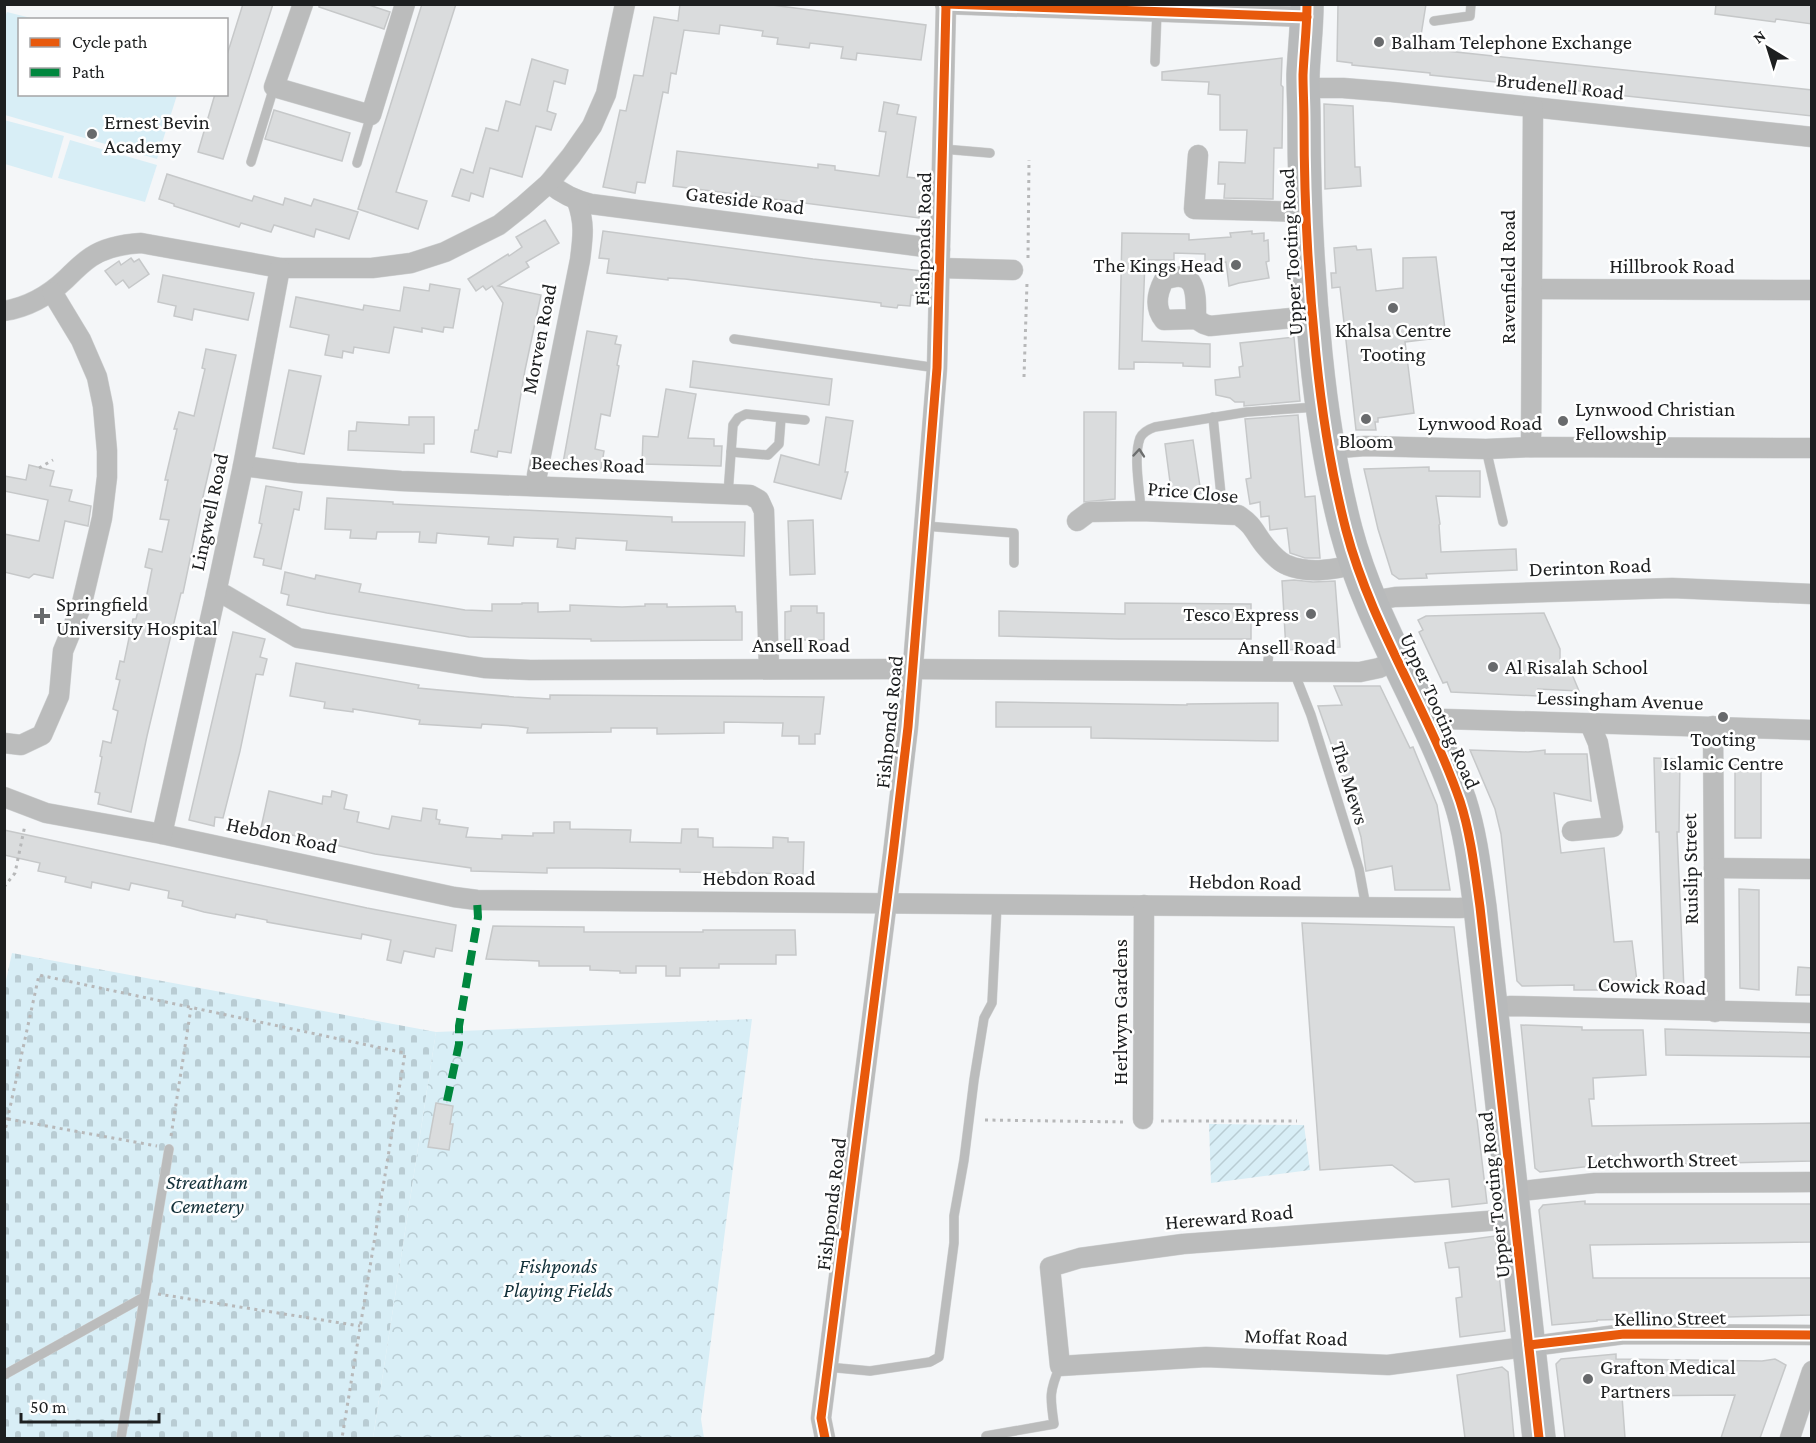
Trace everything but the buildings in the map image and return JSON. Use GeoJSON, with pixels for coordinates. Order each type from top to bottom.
{"type":"FeatureCollection","features":[{"type":"Feature","properties":{"kind":"highway","name":"Upper Tooting Road"},"geometry":{"type":"LineString","coordinates":[[1307,11],[1304,88],[1305,212],[1321,407],[1346,531],[1357,563],[1371,601],[1430,726],[1464,816],[1480,907],[1539,1438]]}},
{"type":"Feature","properties":{"kind":"street"},"geometry":{"type":"LineString","coordinates":[[303,4],[274,87],[371,115],[405,4]]}},
{"type":"Feature","properties":{"kind":"street"},"geometry":{"type":"LineString","coordinates":[[4,311],[37,302],[52,292],[83,263],[102,251],[122,245],[141,243],[280,268],[372,268],[411,263],[445,252],[499,225],[549,183],[571,156],[592,126],[606,94],[626,4]]}},
{"type":"Feature","properties":{"kind":"street"},"geometry":{"type":"LineString","coordinates":[[946,4],[1156,11],[1210,9],[1307,11]]}},
{"type":"Feature","properties":{"kind":"street","name":"Fishponds Road"},"geometry":{"type":"LineString","coordinates":[[825,1438],[821,1418],[908,727],[925,526],[937,368],[946,4]]}},
{"type":"Feature","properties":{"kind":"street","name":"Brudenell Road"},"geometry":{"type":"LineString","coordinates":[[1304,88],[1392,92],[1812,136]]}},
{"type":"Feature","properties":{"kind":"street","name":"Ravenfield Road"},"geometry":{"type":"LineString","coordinates":[[1531,447],[1533,107]]}},
{"type":"Feature","properties":{"kind":"street"},"geometry":{"type":"LineString","coordinates":[[1198,155],[1194,209],[1305,212]]}},
{"type":"Feature","properties":{"kind":"street","name":"Gateside Road"},"geometry":{"type":"LineString","coordinates":[[549,183],[565,195],[591,204],[1013,270]]}},
{"type":"Feature","properties":{"kind":"street","name":"Morven Road"},"geometry":{"type":"LineString","coordinates":[[537,486],[537,475],[584,232],[582,213],[577,201]]}},
{"type":"Feature","properties":{"kind":"street","name":"Lingwell Road"},"geometry":{"type":"LineString","coordinates":[[162,834],[243,466],[280,268]]}},
{"type":"Feature","properties":{"kind":"street","name":"Hillbrook Road"},"geometry":{"type":"LineString","coordinates":[[1532,290],[1812,290]]}},
{"type":"Feature","properties":{"kind":"street"},"geometry":{"type":"LineString","coordinates":[[4,743],[21,745],[42,735],[59,696],[63,651],[81,607],[102,518],[107,477],[104,417],[97,377],[81,340],[52,292]]}},
{"type":"Feature","properties":{"kind":"street"},"geometry":{"type":"LineString","coordinates":[[1196,319],[1210,326],[1312,316]]}},
{"type":"Feature","properties":{"kind":"street","name":"Lynwood Road"},"geometry":{"type":"LineString","coordinates":[[1328,449],[1365,446],[1486,449],[1531,447],[1812,448]]}},
{"type":"Feature","properties":{"kind":"street","name":"Beeches Road"},"geometry":{"type":"LineString","coordinates":[[243,466],[296,473],[401,481],[750,495],[762,504],[765,520],[769,669]]}},
{"type":"Feature","properties":{"kind":"street","name":"Price Close"},"geometry":{"type":"LineString","coordinates":[[1077,521],[1089,512],[1141,511],[1238,515],[1247,521],[1263,544],[1285,565],[1316,570],[1357,563]]}},
{"type":"Feature","properties":{"kind":"street","name":"Derinton Road"},"geometry":{"type":"LineString","coordinates":[[1371,601],[1395,597],[1672,588],[1812,594]]}},
{"type":"Feature","properties":{"kind":"street","name":"Ansell Road"},"geometry":{"type":"LineString","coordinates":[[216,593],[225,595],[298,638],[484,668],[1294,672],[1368,671],[1398,659]]}},
{"type":"Feature","properties":{"kind":"street","name":"Lessingham Avenue"},"geometry":{"type":"LineString","coordinates":[[1430,726],[1444,719],[1812,730]]}},
{"type":"Feature","properties":{"kind":"street"},"geometry":{"type":"LineString","coordinates":[[1572,831],[1613,827],[1598,743],[1590,724]]}},
{"type":"Feature","properties":{"kind":"street","name":"Ruislip Street"},"geometry":{"type":"LineString","coordinates":[[1713,726],[1716,1012]]}},
{"type":"Feature","properties":{"kind":"street","name":"Hebdon Road"},"geometry":{"type":"LineString","coordinates":[[4,797],[38,809],[477,900],[1480,907]]}},
{"type":"Feature","properties":{"kind":"street"},"geometry":{"type":"LineString","coordinates":[[1714,868],[1812,869]]}},
{"type":"Feature","properties":{"kind":"street","name":"Herlwyn Gardens"},"geometry":{"type":"LineString","coordinates":[[1143,1119],[1144,904]]}},
{"type":"Feature","properties":{"kind":"street","name":"Cowick Road"},"geometry":{"type":"LineString","coordinates":[[1492,1008],[1546,1006],[1812,1013]]}},
{"type":"Feature","properties":{"kind":"street","name":"Letchworth Street"},"geometry":{"type":"LineString","coordinates":[[1514,1206],[1594,1183],[1812,1182]]}},
{"type":"Feature","properties":{"kind":"street","name":"Hereward Road"},"geometry":{"type":"LineString","coordinates":[[1060,1366],[1050,1266],[1080,1258],[1184,1244],[1514,1206]]}},
{"type":"Feature","properties":{"kind":"street","name":"Kellino Street"},"geometry":{"type":"LineString","coordinates":[[1529,1346],[1624,1334],[1812,1335]]}},
{"type":"Feature","properties":{"kind":"street","name":"Moffat Road"},"geometry":{"type":"LineString","coordinates":[[1060,1366],[1206,1357],[1388,1365],[1529,1346]]}},
{"type":"Feature","properties":{"kind":"street"},"geometry":{"type":"LineString","coordinates":[[1790,1438],[1812,1371]]}},
{"type":"Feature","properties":{"kind":"lane"},"geometry":{"type":"LineString","coordinates":[[1434,21],[1470,16],[1471,4]]}},
{"type":"Feature","properties":{"kind":"lane"},"geometry":{"type":"LineString","coordinates":[[1155,62],[1156,11]]}},
{"type":"Feature","properties":{"kind":"lane"},"geometry":{"type":"LineString","coordinates":[[251,162],[274,87]]}},
{"type":"Feature","properties":{"kind":"lane"},"geometry":{"type":"LineString","coordinates":[[357,163],[371,115]]}},
{"type":"Feature","properties":{"kind":"lane"},"geometry":{"type":"LineString","coordinates":[[943,149],[990,153]]}},
{"type":"Feature","properties":{"kind":"lane"},"geometry":{"type":"LineString","coordinates":[[734,339],[937,368]]}},
{"type":"Feature","properties":{"kind":"lane"},"geometry":{"type":"LineString","coordinates":[[1141,511],[1137,457],[1141,438],[1146,430],[1247,412],[1321,407]]}},
{"type":"Feature","properties":{"kind":"lane"},"geometry":{"type":"LineString","coordinates":[[728,495],[733,425],[738,418],[746,414],[805,420]]}},
{"type":"Feature","properties":{"kind":"lane"},"geometry":{"type":"LineString","coordinates":[[1213,417],[1223,514]]}},
{"type":"Feature","properties":{"kind":"lane"},"geometry":{"type":"LineString","coordinates":[[731,452],[768,456],[779,444],[781,418]]}},
{"type":"Feature","properties":{"kind":"lane"},"geometry":{"type":"LineString","coordinates":[[1486,449],[1503,522]]}},
{"type":"Feature","properties":{"kind":"lane"},"geometry":{"type":"LineString","coordinates":[[925,526],[1014,533],[1014,563]]}},
{"type":"Feature","properties":{"kind":"lane"},"geometry":{"type":"LineString","coordinates":[[1267,671],[1269,651]]}},
{"type":"Feature","properties":{"kind":"lane","name":"The Mews"},"geometry":{"type":"LineString","coordinates":[[1294,672],[1311,715],[1359,869],[1366,907]]}},
{"type":"Feature","properties":{"kind":"lane"},"geometry":{"type":"LineString","coordinates":[[827,1367],[870,1371],[930,1362],[939,1357],[954,1244],[954,1216],[974,1080],[984,1018],[992,1003],[997,904]]}},
{"type":"Feature","properties":{"kind":"lane"},"geometry":{"type":"LineString","coordinates":[[122,1438],[169,1149]]}},
{"type":"Feature","properties":{"kind":"lane"},"geometry":{"type":"LineString","coordinates":[[4,1375],[145,1294]]}},
{"type":"Feature","properties":{"kind":"lane"},"geometry":{"type":"LineString","coordinates":[[986,1436],[1054,1424],[1050,1395],[1060,1366]]}},
{"type":"Feature","properties":{"kind":"path"},"geometry":{"type":"LineString","coordinates":[[39,468],[53,460]]}},
{"type":"Feature","properties":{"kind":"path"},"geometry":{"type":"LineString","coordinates":[[4,887],[15,873],[38,809]]}},
{"type":"Feature","properties":{"kind":"path"},"geometry":{"type":"LineString","coordinates":[[4,1135],[39,975],[405,1053],[342,1438]]}},
{"type":"Feature","properties":{"kind":"path"},"geometry":{"type":"LineString","coordinates":[[8,1119],[169,1149],[191,1008]]}},
{"type":"Feature","properties":{"kind":"path"},"geometry":{"type":"LineString","coordinates":[[145,1294],[360,1326]]}},
{"type":"Feature","properties":{"kind":"green space"},"geometry":{"type":"Polygon","coordinates":[[[7,12],[31,18],[18,18],[18,96],[177,96],[157,159],[5,115],[4,20],[7,12]]]}},
{"type":"Feature","properties":{"kind":"green space"},"geometry":{"type":"Polygon","coordinates":[[[4,120],[64,136],[52,178],[5,164],[4,120]]]}},
{"type":"Feature","properties":{"kind":"green space"},"geometry":{"type":"Polygon","coordinates":[[[70,140],[157,165],[145,202],[58,178],[70,140]]]}},
{"type":"Feature","properties":{"kind":"green space","name":"Streatham Cemetery"},"geometry":{"type":"Polygon","coordinates":[[[12,953],[436,1032],[373,1438],[5,1438],[4,990],[12,953]]]}},
{"type":"Feature","properties":{"kind":"green space","name":"Fishponds Playing Fields"},"geometry":{"type":"Polygon","coordinates":[[[752,1019],[701,1419],[704,1438],[373,1438],[436,1032],[752,1019]]]}},
{"type":"Feature","properties":{"kind":"green space"},"geometry":{"type":"Polygon","coordinates":[[[1209,1124],[1304,1125],[1310,1170],[1211,1183],[1209,1124]]]}},
{"type":"Feature","properties":{"kind":"marked path"},"geometry":{"type":"LineString","coordinates":[[447,1101],[459,1044],[459,1026],[478,917],[477,900]]}},
{"type":"Feature","properties":{"kind":"cycle path"},"geometry":{"type":"LineString","coordinates":[[945,4],[1307,17]]}},
{"type":"Feature","properties":{"kind":"cycle path"},"geometry":{"type":"LineString","coordinates":[[1307,4],[1303,75],[1307,238],[1316,355],[1328,443],[1346,530],[1357,565],[1385,633],[1447,767],[1467,827],[1480,907],[1539,1438]]}},
{"type":"Feature","properties":{"kind":"cycle path"},"geometry":{"type":"LineString","coordinates":[[825,1438],[821,1418],[908,727],[937,368],[946,5]]}},
{"type":"Feature","properties":{"kind":"cycle path"},"geometry":{"type":"LineString","coordinates":[[1529,1345],[1624,1334],[1812,1335]]}},
{"type":"Feature","properties":{"kind":"place","name":"Balham Telephone Exchange"},"geometry":{"type":"Point","coordinates":[1379,42]}},
{"type":"Feature","properties":{"kind":"place","name":"Ernest Bevin Academy"},"geometry":{"type":"Point","coordinates":[92,134]}},
{"type":"Feature","properties":{"kind":"place","name":"The Kings Head"},"geometry":{"type":"Point","coordinates":[1236,265]}},
{"type":"Feature","properties":{"kind":"place","name":"Khalsa Centre Tooting"},"geometry":{"type":"Point","coordinates":[1393,308]}},
{"type":"Feature","properties":{"kind":"place","name":"Bloom"},"geometry":{"type":"Point","coordinates":[1366,419]}},
{"type":"Feature","properties":{"kind":"place","name":"Lynwood Christian Fellowship"},"geometry":{"type":"Point","coordinates":[1563,421]}},
{"type":"Feature","properties":{"kind":"place","name":"Tesco Express"},"geometry":{"type":"Point","coordinates":[1311,614]}},
{"type":"Feature","properties":{"kind":"place","name":"Springfield University Hospital"},"geometry":{"type":"Point","coordinates":[42,616]}},
{"type":"Feature","properties":{"kind":"place","name":"Al Risalah School"},"geometry":{"type":"Point","coordinates":[1493,667]}},
{"type":"Feature","properties":{"kind":"place","name":"Tooting Islamic Centre"},"geometry":{"type":"Point","coordinates":[1723,717]}},
{"type":"Feature","properties":{"kind":"place","name":"Grafton Medical Partners"},"geometry":{"type":"Point","coordinates":[1588,1379]}}]}
